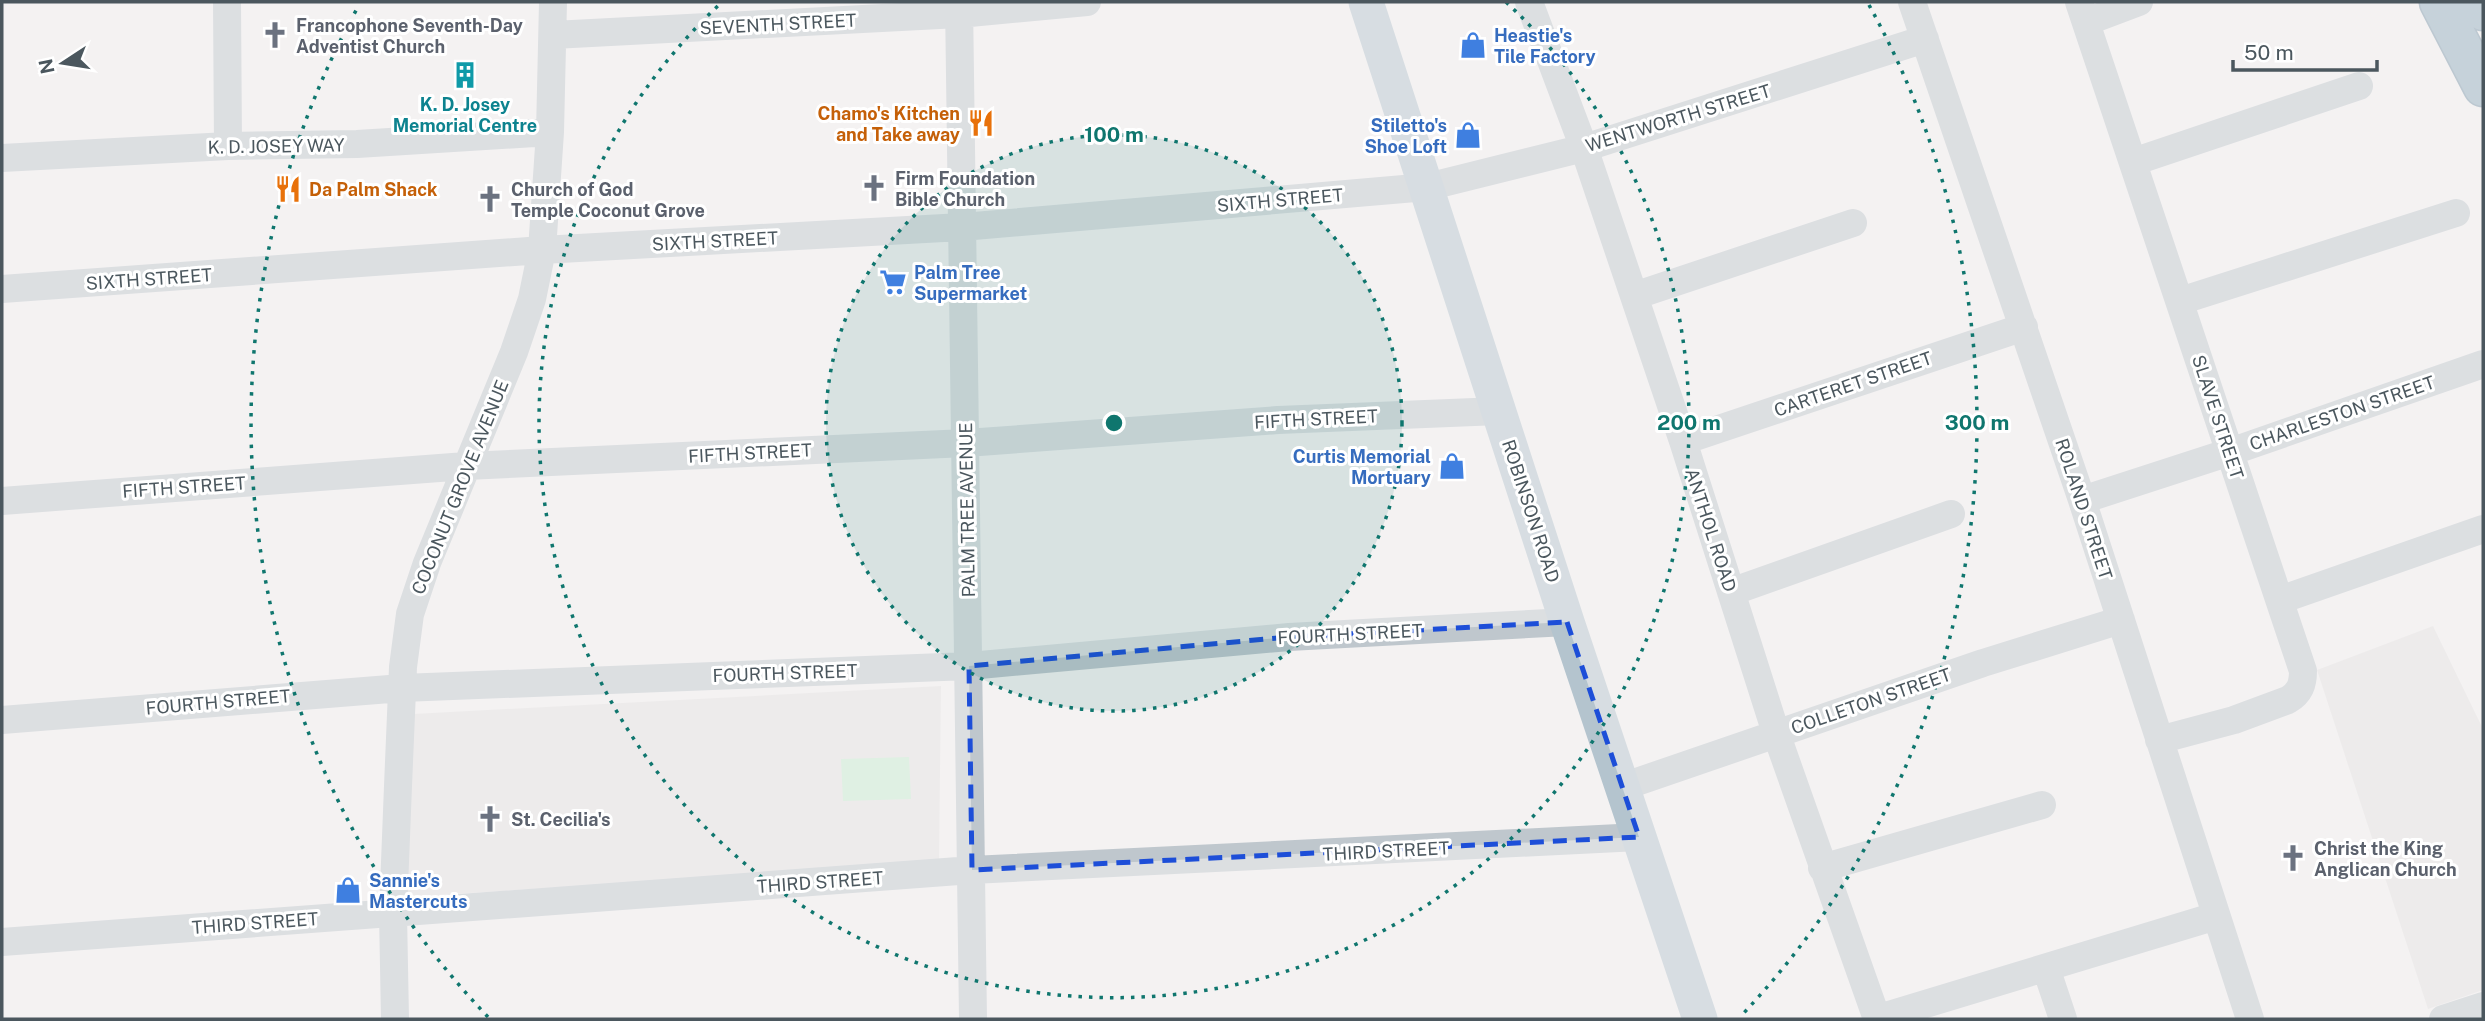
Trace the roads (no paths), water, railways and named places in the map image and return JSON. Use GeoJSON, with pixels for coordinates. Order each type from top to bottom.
{"type":"FeatureCollection","features":[{"type":"Feature","properties":{"kind":"highway"},"geometry":{"type":"LineString","coordinates":[[2439,2],[2483,87]]}},
{"type":"Feature","properties":{"kind":"highway"},"geometry":{"type":"LineString","coordinates":[[2479,2],[2483,11]]}},
{"type":"Feature","properties":{"kind":"main road","name":"ROBINSON ROAD"},"geometry":{"type":"LineString","coordinates":[[1366,2],[1567,622],[1700,1019]]}},
{"type":"Feature","properties":{"kind":"street"},"geometry":{"type":"LineString","coordinates":[[227,2],[228,146]]}},
{"type":"Feature","properties":{"kind":"street","name":"COCONUT GROVE AVENUE"},"geometry":{"type":"LineString","coordinates":[[396,1019],[393,913],[402,688],[410,614],[427,563],[514,352],[532,299],[542,250],[550,132],[553,2]]}},
{"type":"Feature","properties":{"kind":"street","name":"SEVENTH STREET"},"geometry":{"type":"LineString","coordinates":[[553,35],[1087,2]]}},
{"type":"Feature","properties":{"kind":"street","name":"ANTHOL ROAD"},"geometry":{"type":"LineString","coordinates":[[1529,2],[1584,148],[1683,441],[1776,733],[1876,1019]]}},
{"type":"Feature","properties":{"kind":"street","name":"ROLAND STREET"},"geometry":{"type":"LineString","coordinates":[[1912,2],[2082,500],[2250,1019]]}},
{"type":"Feature","properties":{"kind":"street"},"geometry":{"type":"LineString","coordinates":[[2083,12],[2139,2]]}},
{"type":"Feature","properties":{"kind":"street","name":"PALM TREE AVENUE"},"geometry":{"type":"LineString","coordinates":[[959,8],[973,1019]]}},
{"type":"Feature","properties":{"kind":"street","name":"SLAVE STREET"},"geometry":{"type":"LineString","coordinates":[[2083,12],[2303,671],[2303,681],[2295,696],[2234,720],[2160,740]]}},
{"type":"Feature","properties":{"kind":"street","name":"WENTWORTH STREET"},"geometry":{"type":"LineString","coordinates":[[1427,187],[1584,148],[1925,39]]}},
{"type":"Feature","properties":{"kind":"street"},"geometry":{"type":"LineString","coordinates":[[2133,162],[2359,86]]}},
{"type":"Feature","properties":{"kind":"street","name":"K. D. JOSEY WAY"},"geometry":{"type":"LineString","coordinates":[[2,158],[228,146],[357,144],[550,132]]}},
{"type":"Feature","properties":{"kind":"street","name":"SIXTH STREET"},"geometry":{"type":"LineString","coordinates":[[2,289],[542,250],[962,227],[1427,187]]}},
{"type":"Feature","properties":{"kind":"street"},"geometry":{"type":"LineString","coordinates":[[2180,301],[2456,213]]}},
{"type":"Feature","properties":{"kind":"street"},"geometry":{"type":"LineString","coordinates":[[1634,296],[1853,223]]}},
{"type":"Feature","properties":{"kind":"street","name":"CARTERET STREET"},"geometry":{"type":"LineString","coordinates":[[1683,441],[2024,327]]}},
{"type":"Feature","properties":{"kind":"street","name":"CHARLESTON STREET"},"geometry":{"type":"LineString","coordinates":[[2082,500],[2483,364]]}},
{"type":"Feature","properties":{"kind":"street","name":"FIFTH STREET"},"geometry":{"type":"LineString","coordinates":[[2,501],[466,466],[966,443],[1278,420],[1499,411]]}},
{"type":"Feature","properties":{"kind":"street"},"geometry":{"type":"LineString","coordinates":[[1731,592],[1951,514]]}},
{"type":"Feature","properties":{"kind":"street"},"geometry":{"type":"LineString","coordinates":[[2280,600],[2479,538]]}},
{"type":"Feature","properties":{"kind":"street","name":"COLLETON STREET"},"geometry":{"type":"LineString","coordinates":[[1622,787],[1983,663],[2121,620]]}},
{"type":"Feature","properties":{"kind":"street","name":"FOURTH STREET"},"geometry":{"type":"LineString","coordinates":[[2,720],[402,688],[969,666],[1289,637],[1567,622]]}},
{"type":"Feature","properties":{"kind":"street"},"geometry":{"type":"LineString","coordinates":[[1822,868],[2042,805]]}},
{"type":"Feature","properties":{"kind":"street","name":"THIRD STREET"},"geometry":{"type":"LineString","coordinates":[[2,942],[972,870],[1639,837]]}},
{"type":"Feature","properties":{"kind":"street"},"geometry":{"type":"LineString","coordinates":[[1876,1019],[2216,916]]}},
{"type":"Feature","properties":{"kind":"street"},"geometry":{"type":"LineString","coordinates":[[2046,968],[2063,1019]]}},
{"type":"Feature","properties":{"kind":"street"},"geometry":{"type":"LineString","coordinates":[[2443,1019],[2483,1006]]}},
{"type":"Feature","properties":{"kind":"place","name":"Francophone Seventh-Day Adventist Church"},"geometry":{"type":"Point","coordinates":[275,35]}},
{"type":"Feature","properties":{"kind":"place","name":"Heastie's Tile Factory"},"geometry":{"type":"Point","coordinates":[1473,45]}},
{"type":"Feature","properties":{"kind":"place","name":"K. D. Josey Memorial Centre"},"geometry":{"type":"Point","coordinates":[465,75]}},
{"type":"Feature","properties":{"kind":"place","name":"Chamo's Kitchen and Take away"},"geometry":{"type":"Point","coordinates":[981,123]}},
{"type":"Feature","properties":{"kind":"place","name":"Stiletto's Shoe Loft"},"geometry":{"type":"Point","coordinates":[1468,135]}},
{"type":"Feature","properties":{"kind":"place","name":"Firm Foundation Bible Church"},"geometry":{"type":"Point","coordinates":[874,188]}},
{"type":"Feature","properties":{"kind":"place","name":"Da Palm Shack"},"geometry":{"type":"Point","coordinates":[288,189]}},
{"type":"Feature","properties":{"kind":"place","name":"Church of God Temple Coconut Grove"},"geometry":{"type":"Point","coordinates":[490,199]}},
{"type":"Feature","properties":{"kind":"place","name":"Palm Tree Supermarket"},"geometry":{"type":"Point","coordinates":[893,282]}},
{"type":"Feature","properties":{"kind":"place","name":"Curtis Memorial Mortuary"},"geometry":{"type":"Point","coordinates":[1452,466]}},
{"type":"Feature","properties":{"kind":"place","name":"St. Cecilia's"},"geometry":{"type":"Point","coordinates":[490,819]}},
{"type":"Feature","properties":{"kind":"place","name":"Christ the King Anglican Church"},"geometry":{"type":"Point","coordinates":[2293,858]}},
{"type":"Feature","properties":{"kind":"place","name":"Sannie's Mastercuts"},"geometry":{"type":"Point","coordinates":[348,890]}}]}
